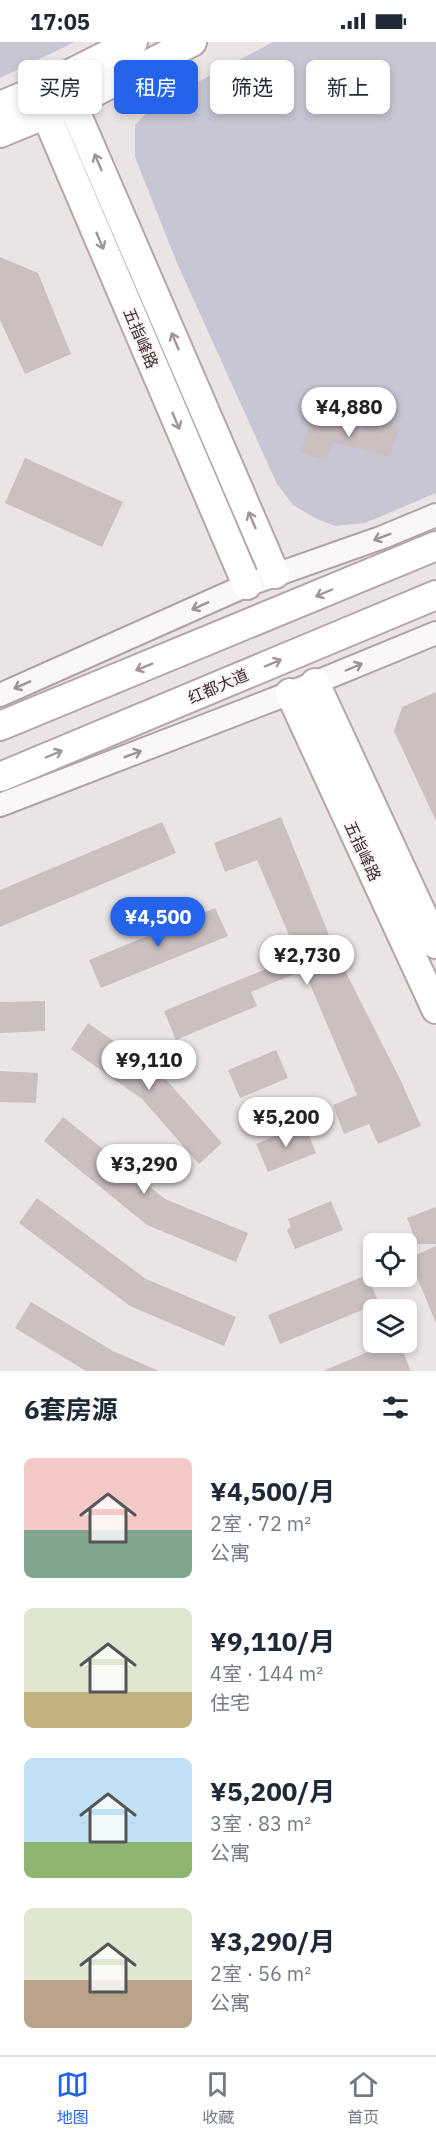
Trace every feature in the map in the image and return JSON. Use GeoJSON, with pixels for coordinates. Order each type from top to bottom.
{"type":"FeatureCollection","features":[{"type":"Feature","properties":{"kind":"main road"},"geometry":{"type":"LineString","coordinates":[[102,65],[133,42]]}},
{"type":"Feature","properties":{"kind":"main road"},"geometry":{"type":"LineString","coordinates":[[102,77],[192,42]]}},
{"type":"Feature","properties":{"kind":"main road"},"geometry":{"type":"LineString","coordinates":[[0,106],[18,105]]}},
{"type":"Feature","properties":{"kind":"main road"},"geometry":{"type":"LineString","coordinates":[[0,133],[26,114]]}},
{"type":"Feature","properties":{"kind":"main road","name":"五指峰路"},"geometry":{"type":"LineString","coordinates":[[46,114],[247,585]]}},
{"type":"Feature","properties":{"kind":"main road"},"geometry":{"type":"LineString","coordinates":[[77,114],[275,574]]}},
{"type":"Feature","properties":{"kind":"main road"},"geometry":{"type":"LineString","coordinates":[[0,726],[436,546]]}},
{"type":"Feature","properties":{"kind":"main road","name":"红都大道"},"geometry":{"type":"LineString","coordinates":[[0,777],[436,595]]}},
{"type":"Feature","properties":{"kind":"main road","name":"五指峰路"},"geometry":{"type":"LineString","coordinates":[[303,688],[436,945]]}},
{"type":"Feature","properties":{"kind":"main road","name":"五指峰路"},"geometry":{"type":"LineString","coordinates":[[303,688],[436,1009]]}},
{"type":"Feature","properties":{"kind":"street"},"geometry":{"type":"LineString","coordinates":[[0,695],[247,585],[383,537],[436,515]]}},
{"type":"Feature","properties":{"kind":"street"},"geometry":{"type":"LineString","coordinates":[[0,805],[303,688],[436,633]]}},
{"type":"Feature","properties":{"kind":"shaded area"},"geometry":{"type":"Polygon","coordinates":[[[0,42],[75,42],[38,60],[18,60],[18,69],[0,78],[0,42]]]}},
{"type":"Feature","properties":{"kind":"shaded area"},"geometry":{"type":"Polygon","coordinates":[[[273,42],[436,42],[436,493],[365,523],[335,526],[315,518],[293,505],[277,484],[177,263],[135,157],[135,125],[145,114],[198,114],[198,82],[210,76],[210,114],[294,114],[294,60],[239,60],[273,42]]]}},
{"type":"Feature","properties":{"kind":"building"},"geometry":{"type":"Polygon","coordinates":[[[0,257],[38,273],[71,354],[25,374],[0,320],[0,257]]]}},
{"type":"Feature","properties":{"kind":"building"},"geometry":{"type":"Polygon","coordinates":[[[313,415],[364,431],[368,418],[399,427],[390,457],[333,442],[327,461],[301,453],[313,415]]]}},
{"type":"Feature","properties":{"kind":"building"},"geometry":{"type":"Polygon","coordinates":[[[25,458],[123,502],[102,547],[5,503],[25,458]]]}},
{"type":"Feature","properties":{"kind":"building"},"geometry":{"type":"Polygon","coordinates":[[[436,692],[436,821],[394,731],[402,707],[436,692]]]}},
{"type":"Feature","properties":{"kind":"building"},"geometry":{"type":"Polygon","coordinates":[[[281,817],[338,957],[400,1079],[421,1126],[378,1144],[369,1124],[344,1134],[333,1105],[357,1095],[304,970],[251,992],[257,1006],[176,1040],[164,1011],[266,969],[260,954],[292,942],[257,860],[225,872],[214,843],[281,817]]]}},
{"type":"Feature","properties":{"kind":"building"},"geometry":{"type":"Polygon","coordinates":[[[162,822],[176,853],[0,927],[0,890],[162,822]]]}},
{"type":"Feature","properties":{"kind":"building"},"geometry":{"type":"Polygon","coordinates":[[[215,908],[228,936],[101,988],[89,960],[215,908]]]}},
{"type":"Feature","properties":{"kind":"building"},"geometry":{"type":"Polygon","coordinates":[[[45,1001],[45,1031],[0,1033],[0,1002],[45,1001]]]}},
{"type":"Feature","properties":{"kind":"building"},"geometry":{"type":"Polygon","coordinates":[[[88,1023],[162,1075],[222,1143],[199,1164],[142,1099],[71,1049],[88,1023]]]}},
{"type":"Feature","properties":{"kind":"building"},"geometry":{"type":"Polygon","coordinates":[[[276,1050],[288,1078],[240,1098],[228,1070],[276,1050]]]}},
{"type":"Feature","properties":{"kind":"building"},"geometry":{"type":"Polygon","coordinates":[[[0,1071],[38,1073],[36,1103],[0,1102],[0,1071]]]}},
{"type":"Feature","properties":{"kind":"building"},"geometry":{"type":"Polygon","coordinates":[[[63,1117],[165,1199],[248,1233],[236,1262],[147,1225],[44,1141],[63,1117]]]}},
{"type":"Feature","properties":{"kind":"building"},"geometry":{"type":"Polygon","coordinates":[[[304,1124],[316,1153],[268,1172],[256,1144],[304,1124]]]}},
{"type":"Feature","properties":{"kind":"building"},"geometry":{"type":"Polygon","coordinates":[[[37,1198],[146,1279],[236,1317],[224,1346],[130,1306],[19,1223],[37,1198]]]}},
{"type":"Feature","properties":{"kind":"building"},"geometry":{"type":"Polygon","coordinates":[[[331,1201],[343,1230],[295,1249],[287,1230],[291,1227],[288,1219],[331,1201]]]}},
{"type":"Feature","properties":{"kind":"building"},"geometry":{"type":"Polygon","coordinates":[[[436,1207],[436,1244],[417,1244],[417,1233],[413,1233],[407,1218],[436,1207]]]}},
{"type":"Feature","properties":{"kind":"building"},"geometry":{"type":"Polygon","coordinates":[[[436,1246],[436,1323],[417,1277],[417,1254],[436,1246]]]}},
{"type":"Feature","properties":{"kind":"building"},"geometry":{"type":"Polygon","coordinates":[[[363,1277],[363,1287],[372,1287],[377,1299],[363,1299],[363,1310],[280,1344],[268,1315],[363,1277]]]}},
{"type":"Feature","properties":{"kind":"building"},"geometry":{"type":"Polygon","coordinates":[[[31,1302],[113,1351],[159,1371],[86,1371],[15,1328],[31,1302]]]}},
{"type":"Feature","properties":{"kind":"building"},"geometry":{"type":"Polygon","coordinates":[[[365,1353],[404,1353],[411,1371],[323,1371],[365,1353]]]}}]}
